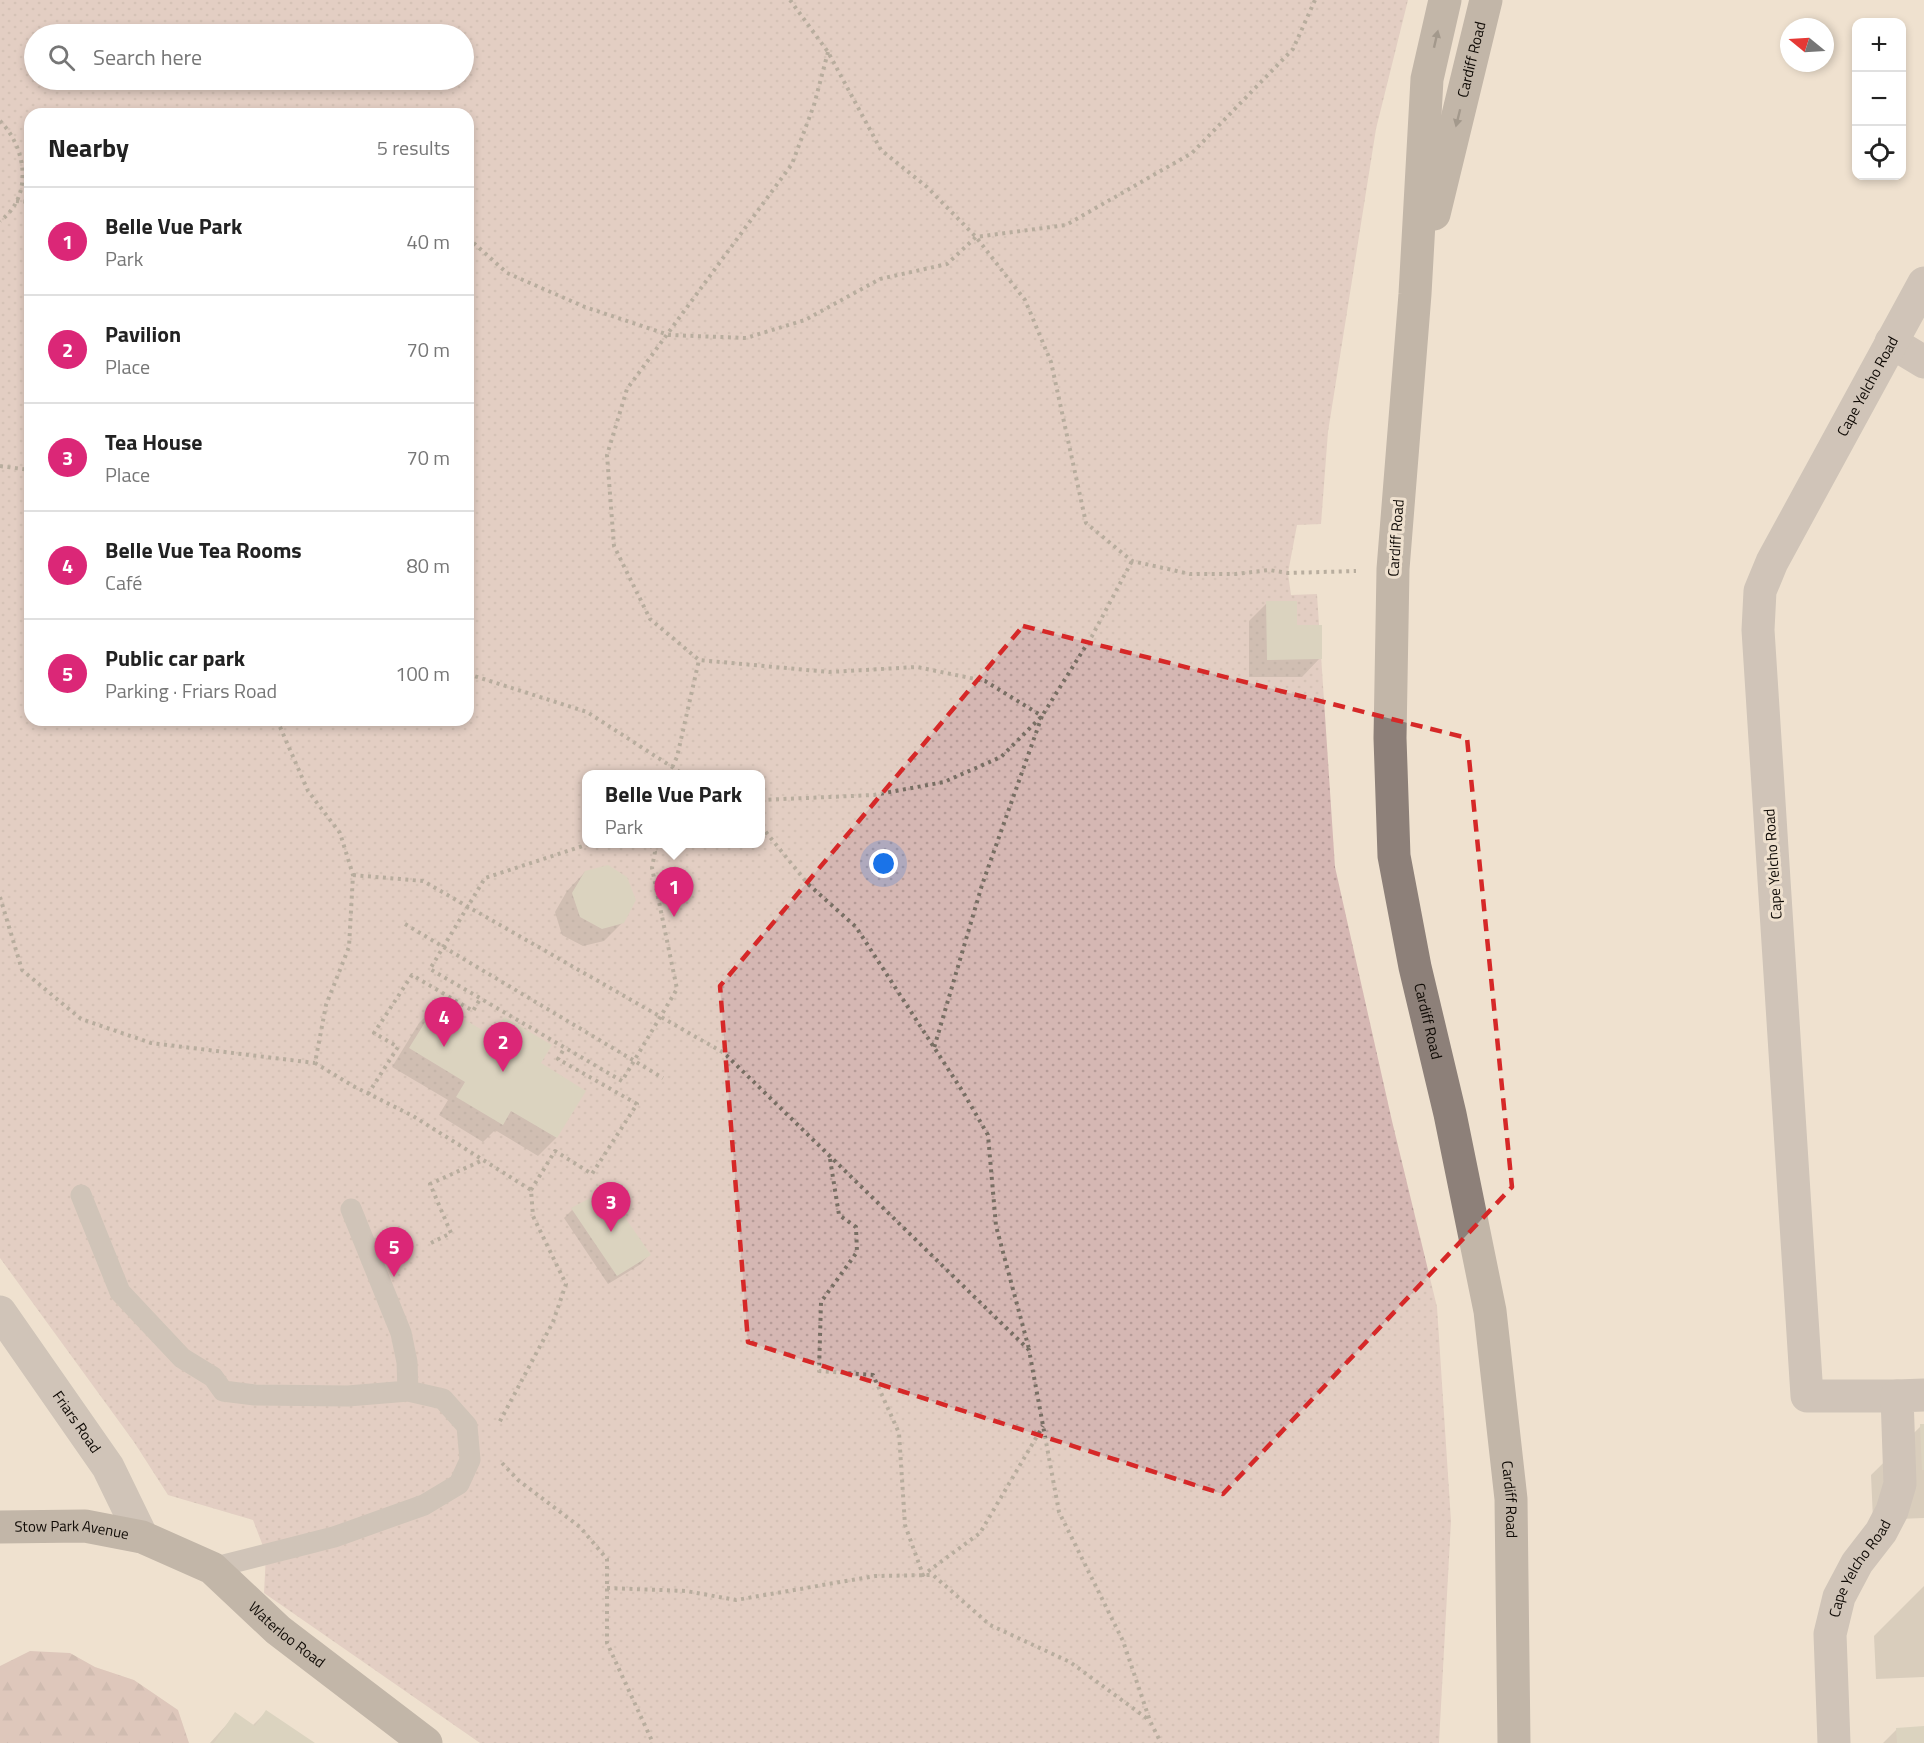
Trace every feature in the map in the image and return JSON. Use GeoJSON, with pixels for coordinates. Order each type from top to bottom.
{"type":"FeatureCollection","features":[{"type":"Feature","properties":{"kind":"main road","name":"Cardiff Road"},"geometry":{"type":"LineString","coordinates":[[1445,0],[1427,79],[1415,294],[1393,569],[1390,738],[1394,856],[1415,966],[1450,1114],[1490,1311],[1511,1499],[1514,1743]]}},
{"type":"Feature","properties":{"kind":"main road","name":"Cardiff Road"},"geometry":{"type":"LineString","coordinates":[[1415,294],[1486,0]]}},
{"type":"Feature","properties":{"kind":"main road","name":"Stow Park Avenue"},"geometry":{"type":"LineString","coordinates":[[0,1527],[85,1526],[142,1537]]}},
{"type":"Feature","properties":{"kind":"main road","name":"Waterloo Road"},"geometry":{"type":"LineString","coordinates":[[142,1537],[212,1568],[278,1630],[426,1743]]}},
{"type":"Feature","properties":{"kind":"street","name":"Cape Yelcho Road"},"geometry":{"type":"LineString","coordinates":[[1834,1743],[1830,1634],[1839,1597],[1857,1563],[1881,1532],[1892,1511],[1900,1484],[1910,1395],[1807,1396],[1758,630],[1760,591],[1772,562],[1924,283]]}},
{"type":"Feature","properties":{"kind":"street"},"geometry":{"type":"LineString","coordinates":[[1892,342],[1924,362]]}},
{"type":"Feature","properties":{"kind":"street","name":"Friars Road"},"geometry":{"type":"LineString","coordinates":[[0,1312],[108,1467],[142,1537]]}},
{"type":"Feature","properties":{"kind":"lane"},"geometry":{"type":"LineString","coordinates":[[81,1195],[120,1292],[182,1358],[213,1377],[223,1392],[255,1395],[348,1396],[408,1391],[443,1399],[467,1426],[470,1460],[459,1484],[424,1505],[334,1537],[212,1568]]}},
{"type":"Feature","properties":{"kind":"lane"},"geometry":{"type":"LineString","coordinates":[[351,1209],[401,1333],[407,1362],[408,1391]]}},
{"type":"Feature","properties":{"kind":"path"},"geometry":{"type":"LineString","coordinates":[[790,0],[828,52],[880,150],[927,187],[976,237],[1025,300],[1051,362],[1086,523],[1132,561],[1190,574],[1236,574],[1269,570],[1288,573],[1393,569]]}},
{"type":"Feature","properties":{"kind":"path"},"geometry":{"type":"LineString","coordinates":[[474,243],[507,273],[585,306],[669,335],[746,338],[805,320],[880,279],[947,264],[976,237],[1066,225],[1192,153],[1293,49],[1315,0]]}},
{"type":"Feature","properties":{"kind":"path"},"geometry":{"type":"LineString","coordinates":[[828,52],[814,105],[792,164],[711,272],[669,335],[627,389],[607,455],[614,546],[650,619],[699,660],[829,672],[917,667],[985,681],[1042,716]]}},
{"type":"Feature","properties":{"kind":"path"},"geometry":{"type":"LineString","coordinates":[[0,121],[12,133],[21,154],[23,173],[16,201],[7,216],[0,221]]}},
{"type":"Feature","properties":{"kind":"path"},"geometry":{"type":"LineString","coordinates":[[16,201],[24,202]]}},
{"type":"Feature","properties":{"kind":"path"},"geometry":{"type":"LineString","coordinates":[[0,466],[24,469]]}},
{"type":"Feature","properties":{"kind":"path"},"geometry":{"type":"LineString","coordinates":[[934,1048],[982,885],[1042,716],[1092,636],[1132,561]]}},
{"type":"Feature","properties":{"kind":"path"},"geometry":{"type":"LineString","coordinates":[[474,676],[587,712],[672,769],[677,757],[699,660]]}},
{"type":"Feature","properties":{"kind":"path"},"geometry":{"type":"LineString","coordinates":[[765,800],[874,795],[944,782],[1001,757],[1042,716]]}},
{"type":"Feature","properties":{"kind":"path"},"geometry":{"type":"LineString","coordinates":[[280,726],[308,791],[340,833],[353,875],[350,947],[326,1005],[315,1063]]}},
{"type":"Feature","properties":{"kind":"path"},"geometry":{"type":"LineString","coordinates":[[765,831],[808,884],[856,927],[988,1135],[996,1226],[1029,1350],[1059,1512],[1123,1641],[1150,1721],[1161,1743]]}},
{"type":"Feature","properties":{"kind":"path"},"geometry":{"type":"LineString","coordinates":[[582,845],[485,878],[430,969],[622,1081],[677,989],[652,868],[655,852],[653,848]]}},
{"type":"Feature","properties":{"kind":"path"},"geometry":{"type":"LineString","coordinates":[[353,875],[423,881],[724,1053],[830,1159],[1029,1350]]}},
{"type":"Feature","properties":{"kind":"path"},"geometry":{"type":"LineString","coordinates":[[0,897],[22,970],[81,1019],[151,1043],[315,1063],[368,1094],[413,1116],[531,1190]]}},
{"type":"Feature","properties":{"kind":"path"},"geometry":{"type":"LineString","coordinates":[[405,924],[663,1078]]}},
{"type":"Feature","properties":{"kind":"path"},"geometry":{"type":"LineString","coordinates":[[368,1094],[398,1047],[374,1033],[412,975],[473,1011],[480,999]]}},
{"type":"Feature","properties":{"kind":"path"},"geometry":{"type":"LineString","coordinates":[[496,1427],[553,1322],[566,1284],[533,1216],[531,1190],[555,1151],[592,1174],[637,1104],[558,1059],[565,1047]]}},
{"type":"Feature","properties":{"kind":"path"},"geometry":{"type":"LineString","coordinates":[[830,1159],[838,1215],[856,1227],[857,1252],[821,1302],[819,1371],[873,1375],[899,1433],[905,1525],[923,1575]]}},
{"type":"Feature","properties":{"kind":"path"},"geometry":{"type":"LineString","coordinates":[[431,1243],[451,1233],[430,1184],[483,1160]]}},
{"type":"Feature","properties":{"kind":"path"},"geometry":{"type":"LineString","coordinates":[[923,1575],[980,1533],[1043,1426]]}},
{"type":"Feature","properties":{"kind":"path"},"geometry":{"type":"LineString","coordinates":[[494,1454],[518,1480],[580,1527],[607,1558],[607,1643],[653,1743]]}},
{"type":"Feature","properties":{"kind":"path"},"geometry":{"type":"LineString","coordinates":[[607,1588],[686,1591],[736,1600],[875,1576],[933,1575],[990,1624],[1070,1662],[1150,1721]]}},
{"type":"Feature","properties":{"kind":"highlighted area"},"geometry":{"type":"Polygon","coordinates":[[[1023,626],[1467,738],[1512,1187],[1223,1494],[748,1342],[720,986],[1023,626]]]}},
{"type":"Feature","properties":{"kind":"shaded area"},"geometry":{"type":"Polygon","coordinates":[[[0,0],[1408,0],[1376,129],[1328,432],[1321,524],[1297,525],[1288,573],[1291,595],[1317,594],[1335,867],[1392,1121],[1437,1307],[1451,1521],[1439,1743],[480,1743],[264,1593],[266,1554],[253,1520],[168,1495],[134,1442],[0,1258],[0,0]]]}},
{"type":"Feature","properties":{"kind":"green space"},"geometry":{"type":"Polygon","coordinates":[[[30,1651],[70,1653],[95,1667],[134,1680],[178,1710],[189,1743],[0,1743],[0,1666],[30,1651]]]}},
{"type":"Feature","properties":{"kind":"building"},"geometry":{"type":"Polygon","coordinates":[[[1266,601],[1297,601],[1297,625],[1322,625],[1322,659],[1267,660],[1266,601]]]}},
{"type":"Feature","properties":{"kind":"building"},"geometry":{"type":"Polygon","coordinates":[[[608,865],[627,877],[636,900],[624,923],[602,929],[580,917],[572,893],[585,871],[608,865]]]}},
{"type":"Feature","properties":{"kind":"building"},"geometry":{"type":"Polygon","coordinates":[[[437,1003],[492,1036],[504,1017],[552,1045],[541,1063],[586,1091],[557,1138],[511,1111],[503,1125],[456,1097],[465,1082],[409,1048],[437,1003]]]}},
{"type":"Feature","properties":{"kind":"building"},"geometry":{"type":"Polygon","coordinates":[[[606,1190],[651,1255],[617,1276],[571,1208],[606,1190]]]}},
{"type":"Feature","properties":{"kind":"building"},"geometry":{"type":"Polygon","coordinates":[[[1920,1424],[1924,1424],[1924,1470],[1922,1470],[1920,1424]]]}},
{"type":"Feature","properties":{"kind":"building"},"geometry":{"type":"Polygon","coordinates":[[[266,1710],[315,1743],[214,1743],[235,1712],[255,1726],[266,1710]]]}},
{"type":"Feature","properties":{"kind":"building"},"geometry":{"type":"Polygon","coordinates":[[[1924,1726],[1924,1743],[1897,1743],[1896,1728],[1924,1726]]]}},
{"type":"Feature","properties":{"kind":"place","name":"Belle Vue Park"},"geometry":{"type":"Point","coordinates":[674,917]}},
{"type":"Feature","properties":{"kind":"place","name":"Belle Vue Tea Rooms"},"geometry":{"type":"Point","coordinates":[444,1047]}},
{"type":"Feature","properties":{"kind":"place","name":"Pavilion"},"geometry":{"type":"Point","coordinates":[503,1072]}},
{"type":"Feature","properties":{"kind":"place","name":"Tea House"},"geometry":{"type":"Point","coordinates":[611,1232]}},
{"type":"Feature","properties":{"kind":"place","name":"Public car park"},"geometry":{"type":"Point","coordinates":[394,1277]}}]}
